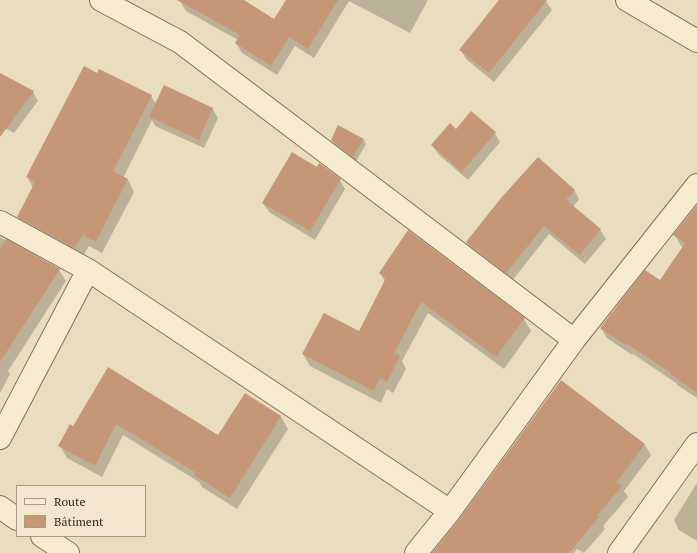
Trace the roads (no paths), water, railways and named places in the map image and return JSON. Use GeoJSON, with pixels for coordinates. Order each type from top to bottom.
{"type":"FeatureCollection","features":[{"type":"Feature","properties":{"kind":"street"},"geometry":{"type":"LineString","coordinates":[[101,0],[180,42],[574,340]]}},
{"type":"Feature","properties":{"kind":"street"},"geometry":{"type":"LineString","coordinates":[[627,0],[697,41]]}},
{"type":"Feature","properties":{"kind":"street"},"geometry":{"type":"LineString","coordinates":[[416,553],[450,511],[574,340],[697,185]]}},
{"type":"Feature","properties":{"kind":"street"},"geometry":{"type":"LineString","coordinates":[[0,222],[88,270],[450,511]]}},
{"type":"Feature","properties":{"kind":"street"},"geometry":{"type":"LineString","coordinates":[[0,438],[88,270]]}},
{"type":"Feature","properties":{"kind":"street"},"geometry":{"type":"LineString","coordinates":[[618,553],[697,444]]}},
{"type":"Feature","properties":{"kind":"street"},"geometry":{"type":"LineString","coordinates":[[0,507],[16,518]]}},
{"type":"Feature","properties":{"kind":"street"},"geometry":{"type":"LineString","coordinates":[[44,537],[68,553]]}}]}
